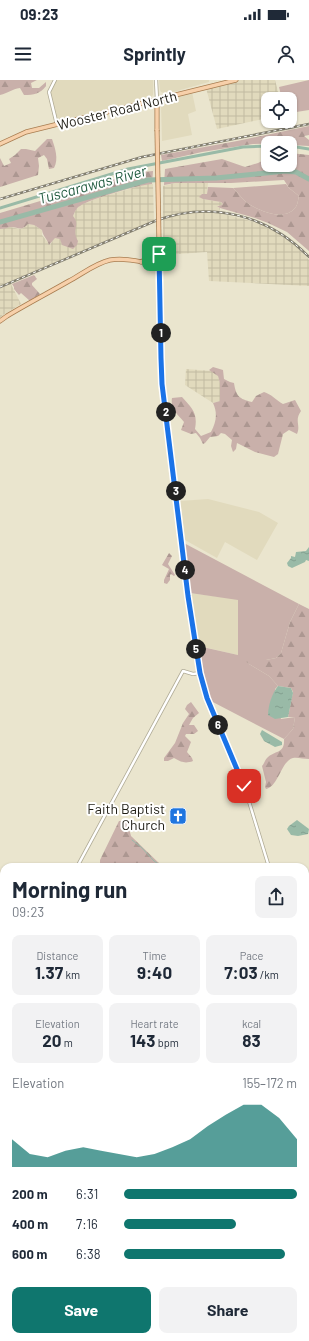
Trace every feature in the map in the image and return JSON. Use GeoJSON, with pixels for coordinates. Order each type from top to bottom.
{"type":"FeatureCollection","features":[{"type":"Feature","properties":{"kind":"main road","name":"Wooster Road North"},"geometry":{"type":"LineString","coordinates":[[0,144],[20,134],[236,80]]}},
{"type":"Feature","properties":{"kind":"main road"},"geometry":{"type":"LineString","coordinates":[[0,321],[100,264],[110,260],[119,259],[159,265],[157,100]]}},
{"type":"Feature","properties":{"kind":"main road"},"geometry":{"type":"LineString","coordinates":[[141,262],[154,255],[159,244]]}},
{"type":"Feature","properties":{"kind":"street"},"geometry":{"type":"LineString","coordinates":[[55,80],[49,92],[57,125]]}},
{"type":"Feature","properties":{"kind":"street"},"geometry":{"type":"LineString","coordinates":[[156,80],[157,100]]}},
{"type":"Feature","properties":{"kind":"street"},"geometry":{"type":"LineString","coordinates":[[159,265],[162,384],[188,596],[200,673],[207,698],[247,795],[268,863]]}},
{"type":"Feature","properties":{"kind":"street"},"geometry":{"type":"LineString","coordinates":[[79,863],[183,671],[189,674],[200,673]]}},
{"type":"Feature","properties":{"kind":"shaded area"},"geometry":{"type":"Polygon","coordinates":[[[56,80],[153,80],[153,95],[151,97],[134,101],[134,103],[58,124],[50,91],[56,80]]]}},
{"type":"Feature","properties":{"kind":"shaded area"},"geometry":{"type":"Polygon","coordinates":[[[159,80],[209,80],[209,82],[166,94],[160,90],[159,80]]]}},
{"type":"Feature","properties":{"kind":"shaded area"},"geometry":{"type":"Polygon","coordinates":[[[238,80],[275,80],[278,92],[261,92],[261,120],[217,129],[206,88],[238,80]]]}},
{"type":"Feature","properties":{"kind":"shaded area"},"geometry":{"type":"Polygon","coordinates":[[[192,92],[196,111],[188,114],[192,135],[162,141],[162,103],[165,100],[192,92]]]}},
{"type":"Feature","properties":{"kind":"shaded area"},"geometry":{"type":"Polygon","coordinates":[[[150,183],[153,184],[154,221],[10,282],[21,304],[0,318],[0,229],[10,227],[20,229],[28,224],[34,225],[42,230],[42,235],[50,245],[55,237],[60,239],[75,235],[73,216],[76,209],[80,205],[101,197],[150,183]]]}},
{"type":"Feature","properties":{"kind":"shaded area"},"geometry":{"type":"Polygon","coordinates":[[[175,183],[208,183],[207,194],[203,199],[221,202],[223,204],[220,207],[217,206],[220,208],[219,213],[260,224],[276,232],[295,245],[309,260],[309,286],[209,281],[207,252],[163,255],[163,186],[175,183]]]}},
{"type":"Feature","properties":{"kind":"shaded area"},"geometry":{"type":"Polygon","coordinates":[[[186,369],[212,371],[218,375],[220,383],[220,401],[213,403],[185,385],[186,369]]]}},
{"type":"Feature","properties":{"kind":"shaded area"},"geometry":{"type":"Polygon","coordinates":[[[208,499],[259,512],[278,523],[257,560],[225,542],[217,558],[185,540],[180,501],[208,499]]]}},
{"type":"Feature","properties":{"kind":"shaded area"},"geometry":{"type":"Polygon","coordinates":[[[188,593],[238,599],[238,655],[195,645],[188,593]]]}},
{"type":"Feature","properties":{"kind":"green space"},"geometry":{"type":"Polygon","coordinates":[[[0,80],[37,80],[31,83],[32,88],[39,88],[46,82],[46,86],[41,91],[34,94],[24,95],[20,88],[0,95],[0,80]]]}},
{"type":"Feature","properties":{"kind":"green space"},"geometry":{"type":"Polygon","coordinates":[[[309,80],[309,110],[297,112],[297,92],[280,92],[279,87],[309,80]]]}},
{"type":"Feature","properties":{"kind":"green space"},"geometry":{"type":"Polygon","coordinates":[[[309,126],[309,135],[304,136],[309,140],[309,146],[297,145],[297,136],[261,136],[309,126]]]}},
{"type":"Feature","properties":{"kind":"green space"},"geometry":{"type":"Polygon","coordinates":[[[261,136],[261,144],[202,152],[162,161],[161,155],[261,136]]]}},
{"type":"Feature","properties":{"kind":"green space"},"geometry":{"type":"Polygon","coordinates":[[[47,139],[52,139],[55,150],[56,161],[54,168],[49,169],[47,159],[44,155],[38,158],[38,175],[0,187],[0,158],[4,166],[11,163],[9,159],[21,149],[35,151],[47,139]]]}},
{"type":"Feature","properties":{"kind":"green space"},"geometry":{"type":"Polygon","coordinates":[[[297,154],[309,155],[309,251],[287,232],[255,218],[220,208],[217,206],[223,204],[221,202],[199,197],[202,194],[207,194],[208,187],[233,188],[246,202],[257,208],[270,213],[284,214],[295,208],[299,196],[289,188],[284,180],[231,183],[175,183],[164,185],[165,169],[222,159],[245,167],[261,162],[261,172],[297,172],[297,154]]]}},
{"type":"Feature","properties":{"kind":"green space"},"geometry":{"type":"Polygon","coordinates":[[[153,171],[152,184],[116,192],[86,203],[78,208],[73,216],[76,222],[75,233],[78,241],[77,245],[73,249],[62,245],[60,239],[55,238],[49,245],[42,230],[34,225],[28,224],[21,228],[10,227],[0,229],[0,213],[134,173],[153,171]]]}},
{"type":"Feature","properties":{"kind":"green space"},"geometry":{"type":"Polygon","coordinates":[[[286,184],[299,196],[295,208],[284,214],[270,213],[257,208],[246,202],[233,188],[286,184]]]}},
{"type":"Feature","properties":{"kind":"green space"},"geometry":{"type":"Polygon","coordinates":[[[34,275],[37,279],[32,283],[32,285],[40,294],[30,301],[21,293],[19,295],[12,284],[34,275]]]}},
{"type":"Feature","properties":{"kind":"green space"},"geometry":{"type":"Polygon","coordinates":[[[213,367],[223,370],[224,379],[234,383],[237,394],[244,400],[252,402],[256,396],[264,392],[283,404],[295,400],[301,411],[298,418],[297,434],[289,430],[283,434],[278,454],[274,457],[255,452],[237,443],[236,449],[233,452],[231,446],[232,440],[225,434],[221,433],[218,436],[210,437],[203,444],[196,433],[191,434],[181,430],[184,422],[173,409],[172,398],[182,397],[191,408],[196,419],[195,429],[201,436],[211,432],[216,418],[216,411],[213,403],[220,401],[220,383],[218,376],[209,370],[213,367]]]}},
{"type":"Feature","properties":{"kind":"green space"},"geometry":{"type":"Polygon","coordinates":[[[182,542],[299,604],[290,622],[281,653],[276,658],[266,660],[245,660],[269,676],[278,686],[275,689],[281,719],[295,717],[293,729],[284,739],[209,700],[202,679],[198,646],[238,655],[238,600],[190,593],[182,542]]]}},
{"type":"Feature","properties":{"kind":"green space"},"geometry":{"type":"Polygon","coordinates":[[[169,553],[172,556],[168,564],[175,575],[170,575],[170,580],[167,584],[164,583],[164,580],[169,569],[162,565],[169,553]]]}},
{"type":"Feature","properties":{"kind":"green space"},"geometry":{"type":"Polygon","coordinates":[[[299,604],[309,609],[309,759],[293,758],[289,760],[274,783],[266,789],[262,766],[267,758],[283,747],[284,739],[293,729],[295,717],[288,717],[293,692],[291,688],[278,686],[269,676],[244,660],[266,660],[276,658],[281,653],[290,622],[299,604]]]}},
{"type":"Feature","properties":{"kind":"green space"},"geometry":{"type":"Polygon","coordinates":[[[191,702],[199,713],[193,718],[189,725],[194,725],[198,731],[194,734],[186,734],[185,736],[191,742],[187,752],[193,761],[183,762],[174,758],[164,761],[164,758],[175,743],[183,723],[189,714],[185,709],[191,702]]]}},
{"type":"Feature","properties":{"kind":"green space"},"geometry":{"type":"Polygon","coordinates":[[[119,821],[127,821],[131,836],[159,863],[100,863],[100,860],[119,821]]]}},
{"type":"Feature","properties":{"kind":"water"},"geometry":{"type":"Polygon","coordinates":[[[309,547],[309,561],[306,560],[305,562],[292,568],[288,566],[287,563],[291,556],[295,557],[296,552],[306,551],[309,547]]]}},
{"type":"Feature","properties":{"kind":"water"},"geometry":{"type":"Polygon","coordinates":[[[278,686],[291,688],[293,693],[288,717],[275,719],[268,715],[268,711],[272,696],[278,686]]]}},
{"type":"Feature","properties":{"kind":"water"},"geometry":{"type":"Polygon","coordinates":[[[262,730],[282,742],[282,745],[275,747],[264,741],[260,734],[262,730]]]}},
{"type":"Feature","properties":{"kind":"water"},"geometry":{"type":"Polygon","coordinates":[[[297,820],[309,829],[308,834],[298,836],[291,835],[287,829],[297,820]]]}},
{"type":"Feature","properties":{"kind":"waterway"},"geometry":{"type":"LineString","coordinates":[[0,208],[128,169],[243,147],[261,146]]}},
{"type":"Feature","properties":{"kind":"waterway"},"geometry":{"type":"LineString","coordinates":[[297,147],[309,149]]}},
{"type":"Feature","properties":{"kind":"waterway","name":"Tuscarawas River"},"geometry":{"type":"LineString","coordinates":[[0,222],[148,180],[216,178],[285,171],[296,172],[309,179]]}},
{"type":"Feature","properties":{"kind":"waterway"},"geometry":{"type":"LineString","coordinates":[[132,840],[157,863]]}},
{"type":"Feature","properties":{"kind":"railway"},"geometry":{"type":"LineString","coordinates":[[0,199],[142,157],[309,124]]}},
{"type":"Feature","properties":{"kind":"railway"},"geometry":{"type":"LineString","coordinates":[[0,287],[155,221],[176,215],[197,212],[218,212],[238,215],[257,222],[276,231],[309,257]]}},
{"type":"Feature","properties":{"kind":"place","name":"Faith Baptist Church"},"geometry":{"type":"Point","coordinates":[178,816]}},
{"type":"Feature","properties":{"kind":"route"},"geometry":{"type":"LineString","coordinates":[[159,254],[162,384],[197,657],[204,692],[244,786]]}}]}
